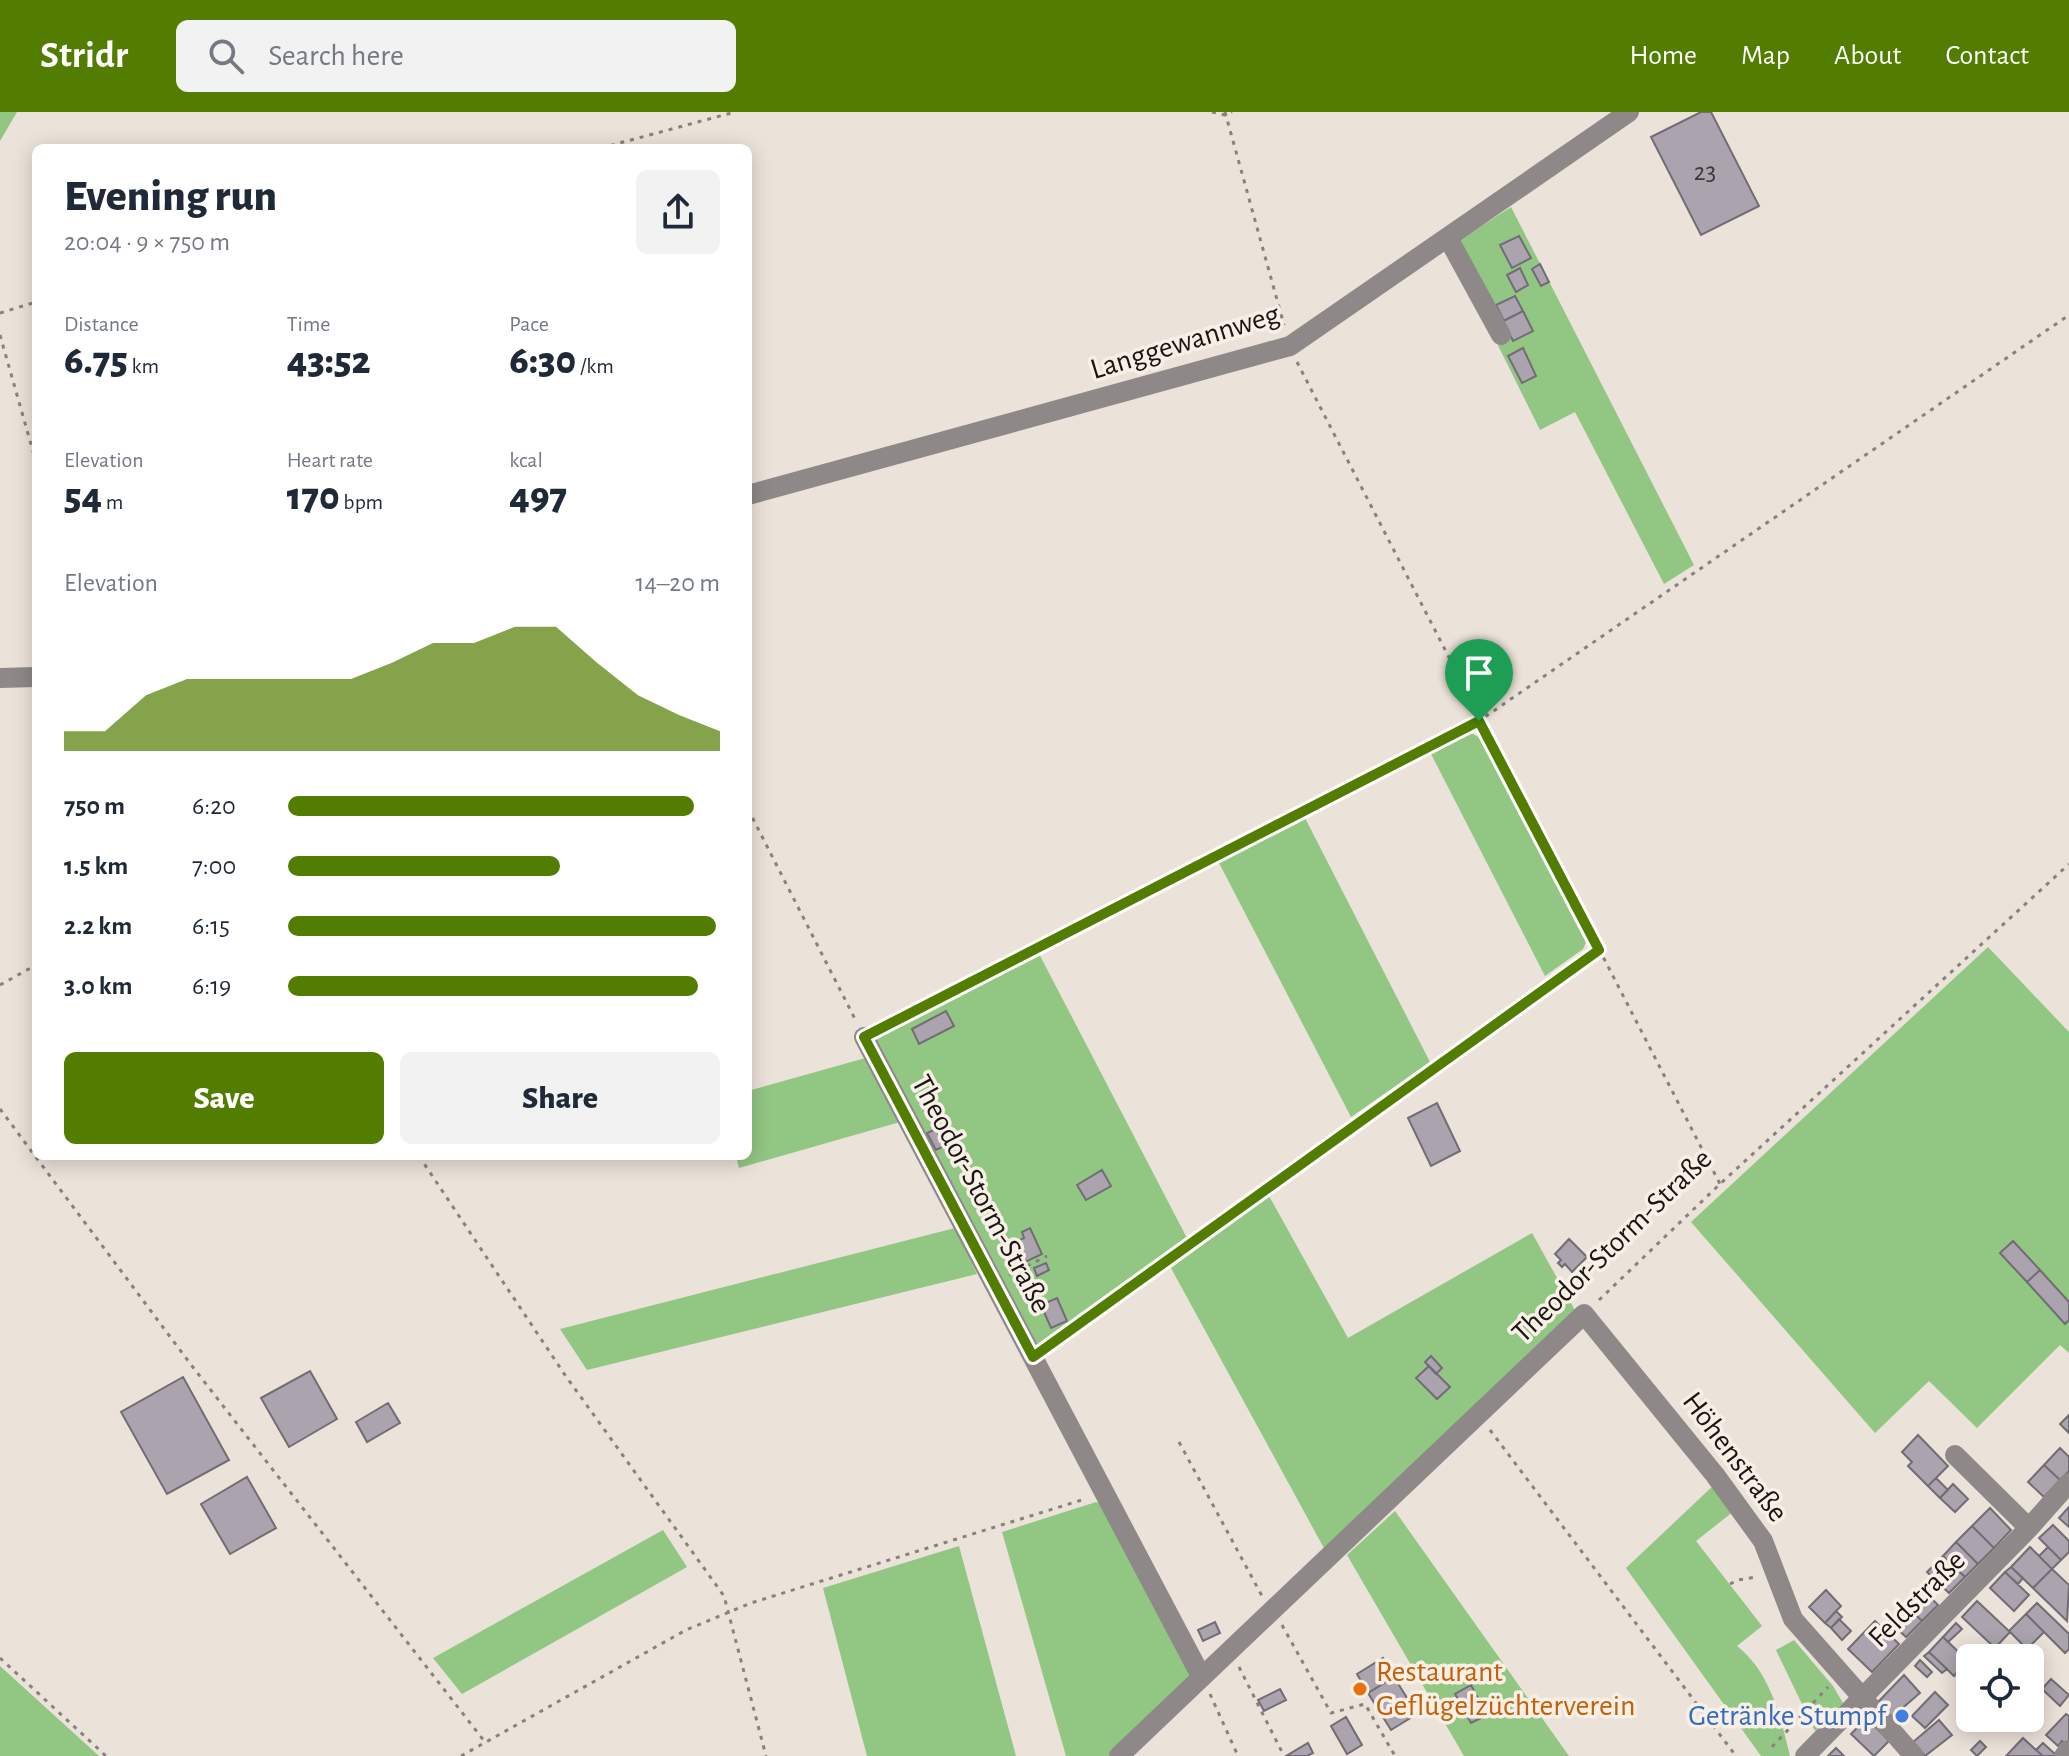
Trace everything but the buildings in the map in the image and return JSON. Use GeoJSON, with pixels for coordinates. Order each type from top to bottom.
{"type":"FeatureCollection","features":[{"type":"Feature","properties":{"kind":"street","name":"Langgewannweg"},"geometry":{"type":"LineString","coordinates":[[752,494],[1290,346],[1629,112]]}},
{"type":"Feature","properties":{"kind":"street"},"geometry":{"type":"LineString","coordinates":[[1448,238],[1501,335]]}},
{"type":"Feature","properties":{"kind":"street"},"geometry":{"type":"LineString","coordinates":[[0,678],[32,677]]}},
{"type":"Feature","properties":{"kind":"street","name":"Theodor-Storm-Straße"},"geometry":{"type":"LineString","coordinates":[[864,1037],[1201,1676]]}},
{"type":"Feature","properties":{"kind":"street","name":"Theodor-Storm-Straße"},"geometry":{"type":"LineString","coordinates":[[1119,1756],[1584,1314]]}},
{"type":"Feature","properties":{"kind":"street","name":"Höhenstraße"},"geometry":{"type":"LineString","coordinates":[[1584,1314],[1715,1475],[1763,1541],[1793,1619],[1914,1756]]}},
{"type":"Feature","properties":{"kind":"street"},"geometry":{"type":"LineString","coordinates":[[1955,1455],[2029,1528]]}},
{"type":"Feature","properties":{"kind":"street","name":"Feldstraße"},"geometry":{"type":"LineString","coordinates":[[1805,1756],[2029,1528],[2069,1483]]}},
{"type":"Feature","properties":{"kind":"street"},"geometry":{"type":"LineString","coordinates":[[2064,1756],[2069,1750]]}},
{"type":"Feature","properties":{"kind":"path"},"geometry":{"type":"LineString","coordinates":[[616,144],[735,112]]}},
{"type":"Feature","properties":{"kind":"path"},"geometry":{"type":"LineString","coordinates":[[1212,112],[1232,112]]}},
{"type":"Feature","properties":{"kind":"path"},"geometry":{"type":"LineString","coordinates":[[1225,114],[1290,346],[1301,372],[1720,1184]]}},
{"type":"Feature","properties":{"kind":"path"},"geometry":{"type":"LineString","coordinates":[[0,313],[32,303]]}},
{"type":"Feature","properties":{"kind":"path"},"geometry":{"type":"LineString","coordinates":[[752,817],[864,1037],[1479,721],[2069,315]]}},
{"type":"Feature","properties":{"kind":"path"},"geometry":{"type":"LineString","coordinates":[[0,335],[32,448]]}},
{"type":"Feature","properties":{"kind":"path","name":"Theodor-Storm-Straße"},"geometry":{"type":"LineString","coordinates":[[1584,1314],[1720,1184],[2069,864]]}},
{"type":"Feature","properties":{"kind":"path"},"geometry":{"type":"LineString","coordinates":[[1033,1357],[1599,950]]}},
{"type":"Feature","properties":{"kind":"path"},"geometry":{"type":"LineString","coordinates":[[0,985],[32,967]]}},
{"type":"Feature","properties":{"kind":"path"},"geometry":{"type":"LineString","coordinates":[[0,1109],[32,1152]]}},
{"type":"Feature","properties":{"kind":"path"},"geometry":{"type":"LineString","coordinates":[[38,1160],[192,1366],[485,1742]]}},
{"type":"Feature","properties":{"kind":"path"},"geometry":{"type":"LineString","coordinates":[[422,1160],[565,1375],[724,1596],[766,1756]]}},
{"type":"Feature","properties":{"kind":"path"},"geometry":{"type":"LineString","coordinates":[[995,1282],[1047,1256]]}},
{"type":"Feature","properties":{"kind":"path"},"geometry":{"type":"LineString","coordinates":[[1478,1414],[1736,1756]]}},
{"type":"Feature","properties":{"kind":"path"},"geometry":{"type":"LineString","coordinates":[[461,1756],[686,1630],[751,1603],[1104,1493]]}},
{"type":"Feature","properties":{"kind":"path"},"geometry":{"type":"LineString","coordinates":[[1730,1584],[1776,1575]]}},
{"type":"Feature","properties":{"kind":"path"},"geometry":{"type":"LineString","coordinates":[[1230,1650],[1284,1756]]}},
{"type":"Feature","properties":{"kind":"path"},"geometry":{"type":"LineString","coordinates":[[0,1658],[106,1756]]}},
{"type":"Feature","properties":{"kind":"path"},"geometry":{"type":"LineString","coordinates":[[1772,1747],[1841,1672]]}},
{"type":"Feature","properties":{"kind":"path"},"geometry":{"type":"LineString","coordinates":[[1201,1676],[1238,1756]]}},
{"type":"Feature","properties":{"kind":"green space"},"geometry":{"type":"Polygon","coordinates":[[[0,112],[17,112],[0,141],[0,112]]]}},
{"type":"Feature","properties":{"kind":"green space"},"geometry":{"type":"Polygon","coordinates":[[[1511,207],[1694,565],[1664,584],[1575,412],[1540,430],[1449,247],[1511,207]]]}},
{"type":"Feature","properties":{"kind":"green space"},"geometry":{"type":"Polygon","coordinates":[[[1471,733],[1479,737],[1586,942],[1583,949],[1545,976],[1430,752],[1471,733]]]}},
{"type":"Feature","properties":{"kind":"green space"},"geometry":{"type":"Polygon","coordinates":[[[1305,818],[1430,1062],[1351,1117],[1218,861],[1305,818]]]}},
{"type":"Feature","properties":{"kind":"green space"},"geometry":{"type":"Polygon","coordinates":[[[1988,947],[2069,1032],[2069,1353],[2060,1345],[1977,1428],[1929,1381],[1875,1433],[1691,1222],[1988,947]]]}},
{"type":"Feature","properties":{"kind":"green space"},"geometry":{"type":"Polygon","coordinates":[[[1036,948],[1188,1240],[1034,1351],[864,1037],[1036,948]]]}},
{"type":"Feature","properties":{"kind":"green space"},"geometry":{"type":"Polygon","coordinates":[[[869,1057],[900,1122],[739,1168],[737,1160],[752,1160],[752,1090],[869,1057]]]}},
{"type":"Feature","properties":{"kind":"green space"},"geometry":{"type":"Polygon","coordinates":[[[1269,1196],[1348,1338],[1532,1233],[1576,1312],[1325,1550],[1171,1268],[1269,1196]]]}},
{"type":"Feature","properties":{"kind":"green space"},"geometry":{"type":"Polygon","coordinates":[[[955,1228],[977,1274],[587,1370],[560,1329],[955,1228]]]}},
{"type":"Feature","properties":{"kind":"green space"},"geometry":{"type":"Polygon","coordinates":[[[1715,1484],[1734,1511],[1696,1541],[1762,1626],[1737,1646],[1749,1657],[1766,1682],[1778,1711],[1790,1756],[1761,1756],[1626,1568],[1715,1484]]]}},
{"type":"Feature","properties":{"kind":"green space"},"geometry":{"type":"Polygon","coordinates":[[[1096,1502],[1108,1506],[1192,1672],[1190,1681],[1111,1756],[1066,1756],[1002,1532],[1096,1502]]]}},
{"type":"Feature","properties":{"kind":"green space"},"geometry":{"type":"Polygon","coordinates":[[[1395,1511],[1569,1756],[1464,1756],[1347,1555],[1395,1511]]]}},
{"type":"Feature","properties":{"kind":"green space"},"geometry":{"type":"Polygon","coordinates":[[[663,1530],[687,1567],[462,1694],[433,1658],[663,1530]]]}},
{"type":"Feature","properties":{"kind":"green space"},"geometry":{"type":"Polygon","coordinates":[[[959,1546],[1016,1756],[867,1756],[823,1588],[959,1546]]]}},
{"type":"Feature","properties":{"kind":"green space"},"geometry":{"type":"Polygon","coordinates":[[[1794,1640],[1833,1686],[1843,1703],[1815,1731],[1776,1650],[1794,1640]]]}},
{"type":"Feature","properties":{"kind":"green space"},"geometry":{"type":"Polygon","coordinates":[[[0,1666],[99,1756],[0,1756],[0,1666]]]}},
{"type":"Feature","properties":{"kind":"place","name":"Restaurant Geflügelzüchterverein"},"geometry":{"type":"Point","coordinates":[1360,1689]}},
{"type":"Feature","properties":{"kind":"place","name":"Getränke Stumpf"},"geometry":{"type":"Point","coordinates":[1902,1716]}},
{"type":"Feature","properties":{"kind":"route"},"geometry":{"type":"LineString","coordinates":[[1479,721],[1599,950],[1033,1357],[864,1037],[1479,721]]}}]}
